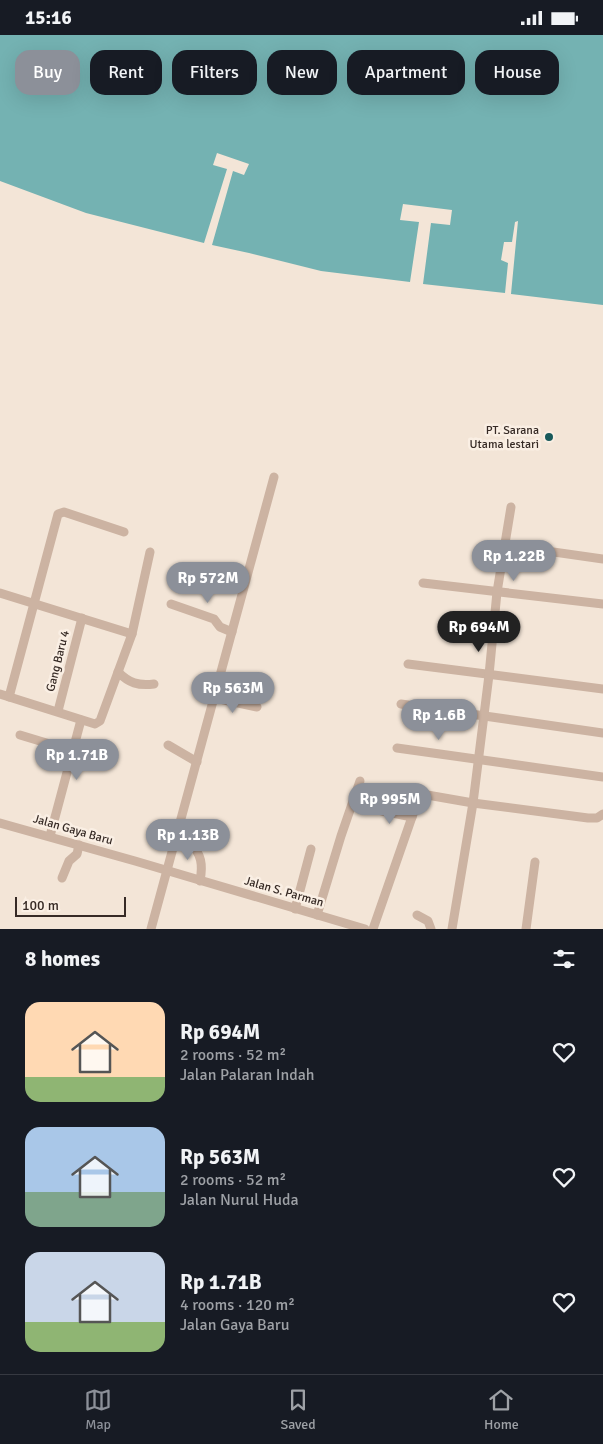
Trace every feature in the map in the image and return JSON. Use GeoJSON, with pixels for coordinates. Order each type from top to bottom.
{"type":"FeatureCollection","features":[{"type":"Feature","properties":{"kind":"street"},"geometry":{"type":"LineString","coordinates":[[151,929],[162,869],[176,840],[274,477]]}},
{"type":"Feature","properties":{"kind":"street"},"geometry":{"type":"LineString","coordinates":[[452,929],[473,803],[497,592],[511,507]]}},
{"type":"Feature","properties":{"kind":"street"},"geometry":{"type":"LineString","coordinates":[[124,532],[64,512],[58,514],[34,605],[4,695],[95,724],[100,721],[132,634],[150,553]]}},
{"type":"Feature","properties":{"kind":"street"},"geometry":{"type":"LineString","coordinates":[[505,545],[603,559]]}},
{"type":"Feature","properties":{"kind":"street"},"geometry":{"type":"LineString","coordinates":[[423,583],[603,604]]}},
{"type":"Feature","properties":{"kind":"street"},"geometry":{"type":"LineString","coordinates":[[0,593],[132,634]]}},
{"type":"Feature","properties":{"kind":"street"},"geometry":{"type":"LineString","coordinates":[[171,604],[214,619],[220,627],[232,632]]}},
{"type":"Feature","properties":{"kind":"street","name":"Gang Baru 4"},"geometry":{"type":"LineString","coordinates":[[58,711],[82,618]]}},
{"type":"Feature","properties":{"kind":"street"},"geometry":{"type":"LineString","coordinates":[[408,664],[603,689]]}},
{"type":"Feature","properties":{"kind":"street"},"geometry":{"type":"LineString","coordinates":[[118,672],[130,682],[141,685],[154,684]]}},
{"type":"Feature","properties":{"kind":"street"},"geometry":{"type":"LineString","coordinates":[[215,698],[257,707]]}},
{"type":"Feature","properties":{"kind":"street"},"geometry":{"type":"LineString","coordinates":[[401,704],[603,733]]}},
{"type":"Feature","properties":{"kind":"street"},"geometry":{"type":"LineString","coordinates":[[50,836],[81,720]]}},
{"type":"Feature","properties":{"kind":"street"},"geometry":{"type":"LineString","coordinates":[[20,735],[73,751]]}},
{"type":"Feature","properties":{"kind":"street"},"geometry":{"type":"LineString","coordinates":[[168,745],[197,762]]}},
{"type":"Feature","properties":{"kind":"street"},"geometry":{"type":"LineString","coordinates":[[397,748],[603,777]]}},
{"type":"Feature","properties":{"kind":"street"},"geometry":{"type":"LineString","coordinates":[[317,915],[360,781]]}},
{"type":"Feature","properties":{"kind":"street"},"geometry":{"type":"LineString","coordinates":[[393,789],[473,803],[588,819],[597,818],[603,814]]}},
{"type":"Feature","properties":{"kind":"street"},"geometry":{"type":"LineString","coordinates":[[373,929],[420,794]]}},
{"type":"Feature","properties":{"kind":"street"},"geometry":{"type":"LineString","coordinates":[[373,809],[412,817]]}},
{"type":"Feature","properties":{"kind":"street","name":"Jalan Gaya Baru"},"geometry":{"type":"LineString","coordinates":[[0,823],[162,869]]}},
{"type":"Feature","properties":{"kind":"street"},"geometry":{"type":"LineString","coordinates":[[176,840],[189,842],[196,851],[203,868],[200,881]]}},
{"type":"Feature","properties":{"kind":"street"},"geometry":{"type":"LineString","coordinates":[[62,878],[69,861],[77,854],[79,845]]}},
{"type":"Feature","properties":{"kind":"street"},"geometry":{"type":"LineString","coordinates":[[295,909],[311,849]]}},
{"type":"Feature","properties":{"kind":"street"},"geometry":{"type":"LineString","coordinates":[[526,929],[536,862]]}},
{"type":"Feature","properties":{"kind":"street","name":"Jalan S. Parman"},"geometry":{"type":"LineString","coordinates":[[162,869],[361,928]]}},
{"type":"Feature","properties":{"kind":"street"},"geometry":{"type":"LineString","coordinates":[[417,915],[428,921],[430,929]]}},
{"type":"Feature","properties":{"kind":"water"},"geometry":{"type":"Polygon","coordinates":[[[0,35],[603,35],[603,305],[511,294],[518,221],[515,222],[512,242],[504,242],[501,260],[508,263],[505,293],[423,284],[431,223],[450,225],[452,210],[403,204],[400,220],[419,222],[410,282],[321,271],[212,245],[233,171],[244,175],[249,164],[217,153],[213,165],[227,169],[204,243],[86,213],[0,181],[0,35]]]}},
{"type":"Feature","properties":{"kind":"place","name":"PT. Sarana Utama lestari"},"geometry":{"type":"Point","coordinates":[549,437]}}]}
